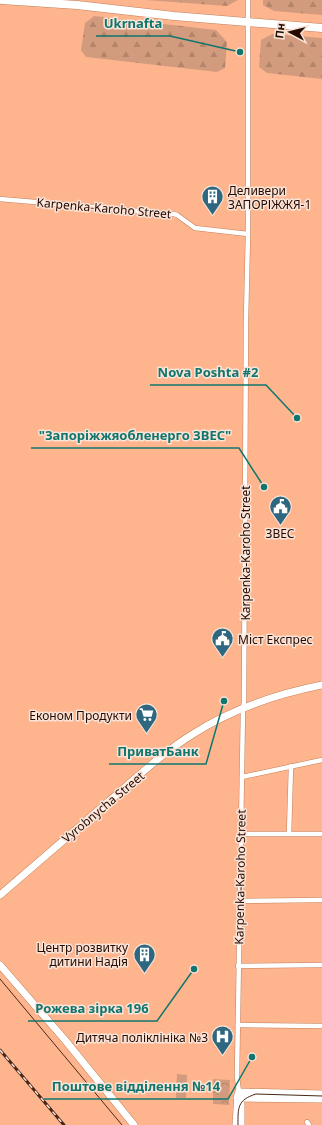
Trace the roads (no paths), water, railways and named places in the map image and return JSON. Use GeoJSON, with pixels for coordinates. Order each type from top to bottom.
{"type":"FeatureCollection","features":[{"type":"Feature","properties":{"kind":"highway"},"geometry":{"type":"LineString","coordinates":[[2,0],[77,5],[174,16],[322,28]]}},
{"type":"Feature","properties":{"kind":"street"},"geometry":{"type":"LineString","coordinates":[[248,0],[248,234]]}},
{"type":"Feature","properties":{"kind":"street","name":"Karpenka-Karoho Street"},"geometry":{"type":"LineString","coordinates":[[0,199],[174,214],[195,228],[248,234],[244,671],[242,709],[238,966],[237,1076],[239,1096],[236,1125]]}},
{"type":"Feature","properties":{"kind":"street","name":"Vyrobnycha Street"},"geometry":{"type":"LineString","coordinates":[[0,895],[120,792],[194,733],[242,709],[275,696],[322,685]]}},
{"type":"Feature","properties":{"kind":"street"},"geometry":{"type":"LineString","coordinates":[[242,777],[322,760]]}},
{"type":"Feature","properties":{"kind":"street"},"geometry":{"type":"LineString","coordinates":[[289,834],[291,766]]}},
{"type":"Feature","properties":{"kind":"street"},"geometry":{"type":"LineString","coordinates":[[241,834],[322,834]]}},
{"type":"Feature","properties":{"kind":"street"},"geometry":{"type":"LineString","coordinates":[[240,901],[322,900]]}},
{"type":"Feature","properties":{"kind":"street"},"geometry":{"type":"LineString","coordinates":[[0,965],[65,1040],[134,1125]]}},
{"type":"Feature","properties":{"kind":"street"},"geometry":{"type":"LineString","coordinates":[[238,966],[322,965]]}},
{"type":"Feature","properties":{"kind":"street"},"geometry":{"type":"LineString","coordinates":[[238,1026],[322,1026]]}},
{"type":"Feature","properties":{"kind":"street"},"geometry":{"type":"LineString","coordinates":[[239,1096],[322,1094]]}},
{"type":"Feature","properties":{"kind":"street"},"geometry":{"type":"LineString","coordinates":[[239,1096],[322,1099]]}},
{"type":"Feature","properties":{"kind":"street"},"geometry":{"type":"LineString","coordinates":[[239,1096],[241,1125]]}},
{"type":"Feature","properties":{"kind":"tram line"},"geometry":{"type":"LineString","coordinates":[[0,979],[122,1125]]}},
{"type":"Feature","properties":{"kind":"tram line"},"geometry":{"type":"LineString","coordinates":[[238,1125],[240,1105],[250,1096],[256,1094],[322,1096]]}},
{"type":"Feature","properties":{"kind":"railway"},"geometry":{"type":"LineString","coordinates":[[0,1050],[64,1125]]}},
{"type":"Feature","properties":{"kind":"place","name":"Ukrnafta"},"geometry":{"type":"Point","coordinates":[240,52]}},
{"type":"Feature","properties":{"kind":"place","name":"Деливери ЗАПОРІЖЖЯ-1"},"geometry":{"type":"Point","coordinates":[212,216]}},
{"type":"Feature","properties":{"kind":"place","name":"Nova Poshta #2"},"geometry":{"type":"Point","coordinates":[297,418]}},
{"type":"Feature","properties":{"kind":"place","name":"\"Запоріжжяобленерго ЗВЕС\""},"geometry":{"type":"Point","coordinates":[264,487]}},
{"type":"Feature","properties":{"kind":"place","name":"ЗВЕС"},"geometry":{"type":"Point","coordinates":[280,526]}},
{"type":"Feature","properties":{"kind":"place","name":"Мiст Експрес"},"geometry":{"type":"Point","coordinates":[223,658]}},
{"type":"Feature","properties":{"kind":"place","name":"ПриватБанк"},"geometry":{"type":"Point","coordinates":[224,701]}},
{"type":"Feature","properties":{"kind":"place","name":"Економ Продукти"},"geometry":{"type":"Point","coordinates":[147,734]}},
{"type":"Feature","properties":{"kind":"place","name":"Рожева зірка 196"},"geometry":{"type":"Point","coordinates":[194,969]}},
{"type":"Feature","properties":{"kind":"place","name":"Центр розвитку дитини Надія"},"geometry":{"type":"Point","coordinates":[144,974]}},
{"type":"Feature","properties":{"kind":"place","name":"Дитяча поліклініка №3"},"geometry":{"type":"Point","coordinates":[223,1056]}},
{"type":"Feature","properties":{"kind":"place","name":"Поштове відділення №14"},"geometry":{"type":"Point","coordinates":[252,1057]}}]}
